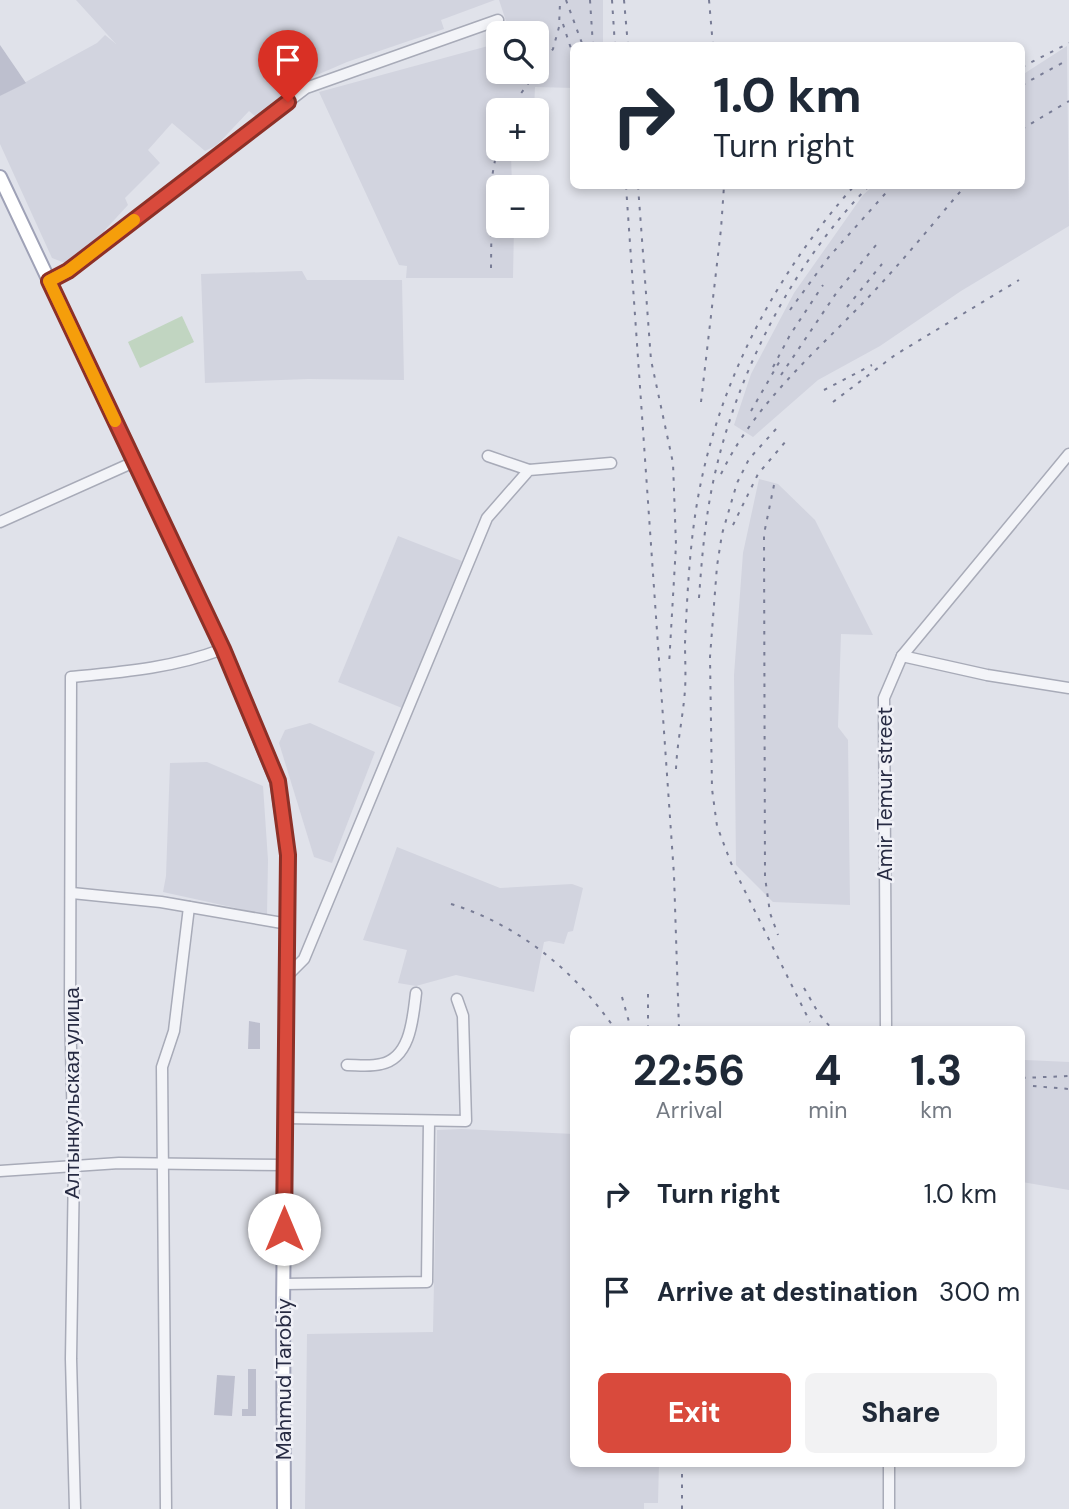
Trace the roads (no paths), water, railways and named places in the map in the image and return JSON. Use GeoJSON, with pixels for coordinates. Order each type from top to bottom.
{"type":"FeatureCollection","features":[{"type":"Feature","properties":{"kind":"main road","name":"Mahmud Tarobiy"},"geometry":{"type":"LineString","coordinates":[[0,177],[223,649],[278,781],[288,855],[284,1509]]}},
{"type":"Feature","properties":{"kind":"street"},"geometry":{"type":"LineString","coordinates":[[49,281],[68,271],[306,88],[498,20]]}},
{"type":"Feature","properties":{"kind":"street","name":"Amir Temur street"},"geometry":{"type":"LineString","coordinates":[[886,1026],[884,698],[902,656],[1069,454]]}},
{"type":"Feature","properties":{"kind":"street"},"geometry":{"type":"LineString","coordinates":[[488,456],[529,470],[611,463]]}},
{"type":"Feature","properties":{"kind":"street"},"geometry":{"type":"LineString","coordinates":[[0,522],[134,462]]}},
{"type":"Feature","properties":{"kind":"street"},"geometry":{"type":"LineString","coordinates":[[288,975],[304,959],[487,518],[529,470]]}},
{"type":"Feature","properties":{"kind":"street","name":"Алтынкульская улица"},"geometry":{"type":"LineString","coordinates":[[75,1509],[71,1285],[74,1166],[70,1010],[71,677],[153,669],[190,662],[223,649]]}},
{"type":"Feature","properties":{"kind":"street"},"geometry":{"type":"LineString","coordinates":[[902,656],[987,675],[1069,688]]}},
{"type":"Feature","properties":{"kind":"street"},"geometry":{"type":"LineString","coordinates":[[72,893],[189,907],[288,924]]}},
{"type":"Feature","properties":{"kind":"street"},"geometry":{"type":"LineString","coordinates":[[166,1509],[165,1164],[162,1066],[174,1031],[189,907]]}},
{"type":"Feature","properties":{"kind":"street"},"geometry":{"type":"LineString","coordinates":[[347,1065],[381,1064],[396,1055],[408,1040],[416,993]]}},
{"type":"Feature","properties":{"kind":"street"},"geometry":{"type":"LineString","coordinates":[[285,1118],[466,1121],[463,1016],[457,999]]}},
{"type":"Feature","properties":{"kind":"street"},"geometry":{"type":"LineString","coordinates":[[284,1284],[427,1282],[429,1121]]}},
{"type":"Feature","properties":{"kind":"street"},"geometry":{"type":"LineString","coordinates":[[0,1171],[165,1164],[285,1165]]}},
{"type":"Feature","properties":{"kind":"street"},"geometry":{"type":"LineString","coordinates":[[889,1467],[889,1509]]}},
{"type":"Feature","properties":{"kind":"railway"},"geometry":{"type":"LineString","coordinates":[[566,0],[582,42]]}},
{"type":"Feature","properties":{"kind":"railway"},"geometry":{"type":"LineString","coordinates":[[590,0],[593,42]]}},
{"type":"Feature","properties":{"kind":"railway"},"geometry":{"type":"LineString","coordinates":[[612,0],[615,42]]}},
{"type":"Feature","properties":{"kind":"railway"},"geometry":{"type":"LineString","coordinates":[[624,0],[628,42]]}},
{"type":"Feature","properties":{"kind":"railway"},"geometry":{"type":"LineString","coordinates":[[709,0],[713,42]]}},
{"type":"Feature","properties":{"kind":"railway"},"geometry":{"type":"LineString","coordinates":[[518,98],[553,49],[559,27],[560,3]]}},
{"type":"Feature","properties":{"kind":"railway"},"geometry":{"type":"LineString","coordinates":[[563,24],[570,46]]}},
{"type":"Feature","properties":{"kind":"railway"},"geometry":{"type":"LineString","coordinates":[[1025,65],[1069,43]]}},
{"type":"Feature","properties":{"kind":"railway"},"geometry":{"type":"LineString","coordinates":[[1025,83],[1064,62]]}},
{"type":"Feature","properties":{"kind":"railway"},"geometry":{"type":"LineString","coordinates":[[1025,127],[1069,101]]}},
{"type":"Feature","properties":{"kind":"railway"},"geometry":{"type":"LineString","coordinates":[[491,268],[492,177],[495,161]]}},
{"type":"Feature","properties":{"kind":"railway"},"geometry":{"type":"LineString","coordinates":[[626,189],[674,875],[679,1026]]}},
{"type":"Feature","properties":{"kind":"railway"},"geometry":{"type":"LineString","coordinates":[[638,189],[651,360],[673,463],[676,545],[669,665]]}},
{"type":"Feature","properties":{"kind":"railway"},"geometry":{"type":"LineString","coordinates":[[701,402],[724,189]]}},
{"type":"Feature","properties":{"kind":"railway"},"geometry":{"type":"LineString","coordinates":[[676,769],[685,690],[685,643],[693,532],[704,470],[716,425],[750,339],[772,298],[797,259],[852,189]]}},
{"type":"Feature","properties":{"kind":"railway"},"geometry":{"type":"LineString","coordinates":[[699,598],[713,482],[727,427],[756,352],[795,280],[842,215],[866,189]]}},
{"type":"Feature","properties":{"kind":"railway"},"geometry":{"type":"LineString","coordinates":[[790,310],[828,258],[889,189]]}},
{"type":"Feature","properties":{"kind":"railway"},"geometry":{"type":"LineString","coordinates":[[721,474],[749,427],[783,384],[887,277],[962,189]]}},
{"type":"Feature","properties":{"kind":"railway"},"geometry":{"type":"LineString","coordinates":[[781,375],[837,292],[877,244]]}},
{"type":"Feature","properties":{"kind":"railway"},"geometry":{"type":"LineString","coordinates":[[847,307],[882,264]]}},
{"type":"Feature","properties":{"kind":"railway"},"geometry":{"type":"LineString","coordinates":[[833,402],[895,355],[1019,280]]}},
{"type":"Feature","properties":{"kind":"railway"},"geometry":{"type":"LineString","coordinates":[[773,367],[790,335],[823,285]]}},
{"type":"Feature","properties":{"kind":"railway"},"geometry":{"type":"LineString","coordinates":[[751,411],[781,359]]}},
{"type":"Feature","properties":{"kind":"railway"},"geometry":{"type":"LineString","coordinates":[[824,390],[872,365]]}},
{"type":"Feature","properties":{"kind":"railway"},"geometry":{"type":"LineString","coordinates":[[776,429],[749,459],[737,483],[722,534],[710,657],[712,789],[717,826],[731,863],[810,1022]]}},
{"type":"Feature","properties":{"kind":"railway"},"geometry":{"type":"LineString","coordinates":[[733,525],[758,474],[786,441]]}},
{"type":"Feature","properties":{"kind":"railway"},"geometry":{"type":"LineString","coordinates":[[774,485],[764,534],[765,877],[770,913],[778,935]]}},
{"type":"Feature","properties":{"kind":"railway"},"geometry":{"type":"LineString","coordinates":[[451,904],[500,924],[544,953],[582,988],[613,1026]]}},
{"type":"Feature","properties":{"kind":"railway"},"geometry":{"type":"LineString","coordinates":[[804,988],[829,1026]]}},
{"type":"Feature","properties":{"kind":"railway"},"geometry":{"type":"LineString","coordinates":[[648,993],[648,1026]]}},
{"type":"Feature","properties":{"kind":"railway"},"geometry":{"type":"LineString","coordinates":[[622,997],[630,1026]]}},
{"type":"Feature","properties":{"kind":"railway"},"geometry":{"type":"LineString","coordinates":[[1025,1078],[1069,1076]]}},
{"type":"Feature","properties":{"kind":"railway"},"geometry":{"type":"LineString","coordinates":[[1033,1086],[1069,1089]]}},
{"type":"Feature","properties":{"kind":"railway"},"geometry":{"type":"LineString","coordinates":[[682,1467],[682,1509]]}}]}
